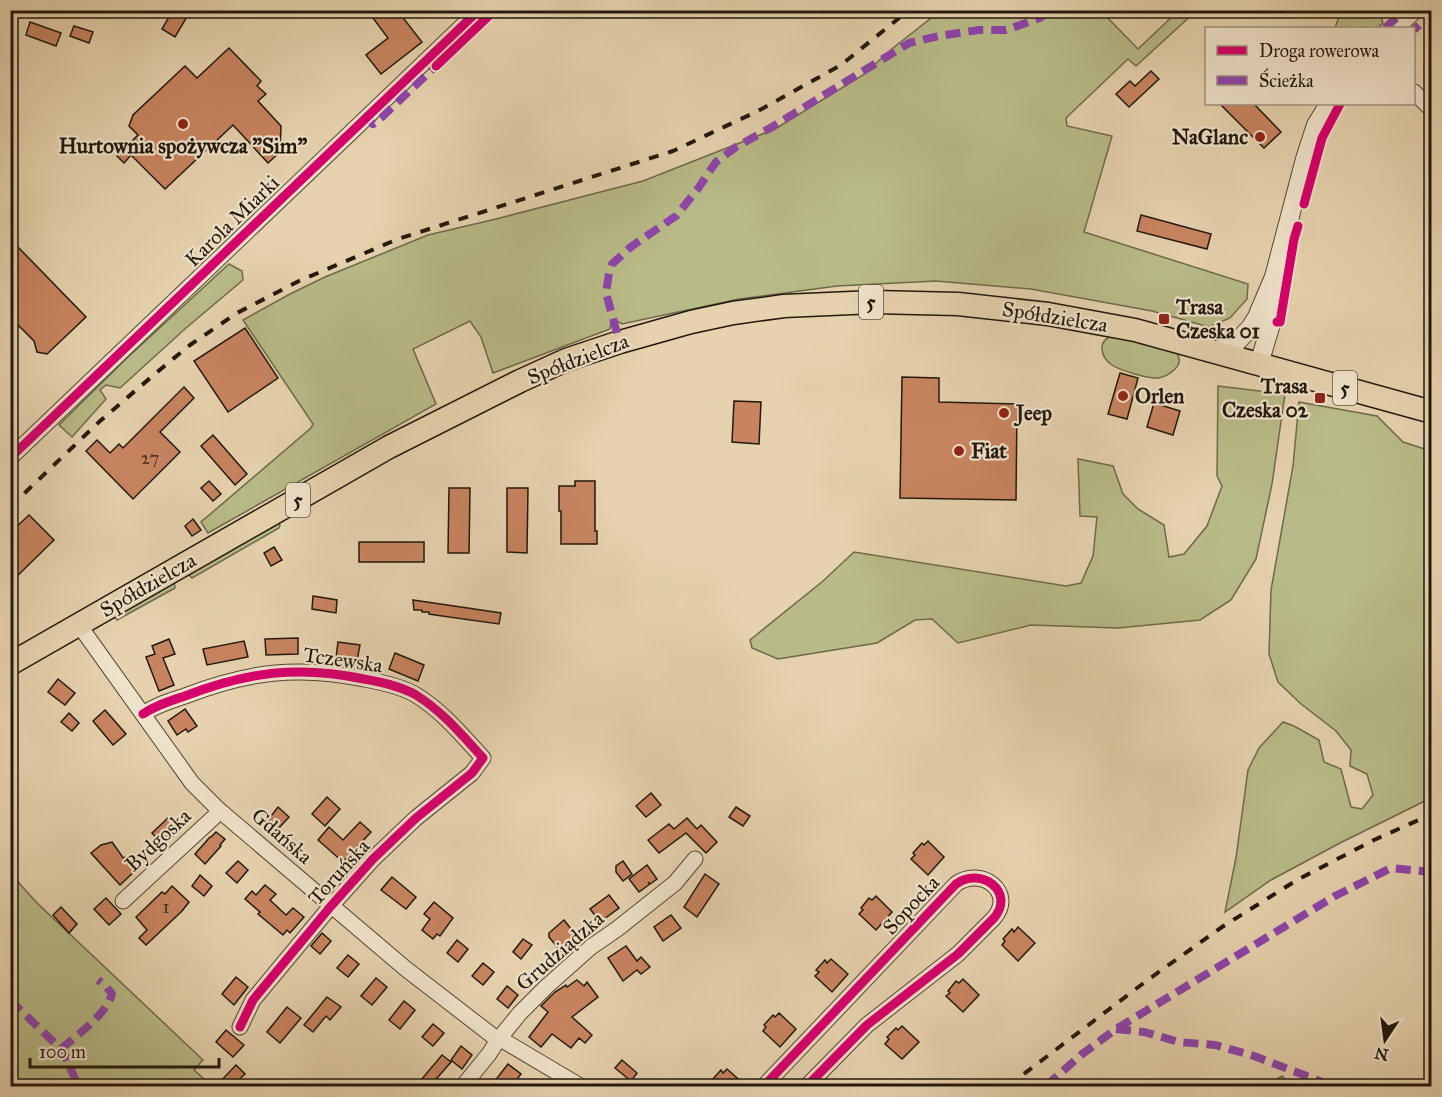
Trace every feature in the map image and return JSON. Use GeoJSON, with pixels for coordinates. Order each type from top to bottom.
{"type":"FeatureCollection","features":[{"type":"Feature","properties":{"kind":"main road","name":"Spółdzielcza"},"geometry":{"type":"LineString","coordinates":[[10,664],[389,447],[501,390],[580,355],[691,322],[784,306],[874,302],[988,306],[1070,317],[1136,330],[1259,364]]}},
{"type":"Feature","properties":{"kind":"main road","name":"5"},"geometry":{"type":"LineString","coordinates":[[1259,364],[1431,412]]}},
{"type":"Feature","properties":{"kind":"street","name":"Karola Miarki"},"geometry":{"type":"LineString","coordinates":[[10,458],[479,10]]}},
{"type":"Feature","properties":{"kind":"street"},"geometry":{"type":"LineString","coordinates":[[1396,27],[1414,10]]}},
{"type":"Feature","properties":{"kind":"street"},"geometry":{"type":"LineString","coordinates":[[1415,94],[1431,110]]}},
{"type":"Feature","properties":{"kind":"street"},"geometry":{"type":"LineString","coordinates":[[1210,351],[1234,345],[1257,317],[1274,277],[1316,125],[1328,105]]}},
{"type":"Feature","properties":{"kind":"street"},"geometry":{"type":"LineString","coordinates":[[1259,364],[1271,324],[1274,277]]}},
{"type":"Feature","properties":{"kind":"street"},"geometry":{"type":"LineString","coordinates":[[1257,317],[1251,349],[1259,364]]}},
{"type":"Feature","properties":{"kind":"street","name":"Gdańska"},"geometry":{"type":"LineString","coordinates":[[79,625],[192,783],[219,810],[406,969],[498,1039],[580,1086]]}},
{"type":"Feature","properties":{"kind":"street","name":"Tczewska"},"geometry":{"type":"LineString","coordinates":[[143,714],[214,685],[261,674],[291,671],[319,672],[381,682],[416,695],[446,718],[483,758]]}},
{"type":"Feature","properties":{"kind":"street","name":"Toruńska"},"geometry":{"type":"LineString","coordinates":[[240,1027],[253,1000],[330,906],[416,818],[472,773],[483,758]]}},
{"type":"Feature","properties":{"kind":"street","name":"Bydgoska"},"geometry":{"type":"LineString","coordinates":[[123,901],[214,818],[219,810]]}},
{"type":"Feature","properties":{"kind":"street","name":"Grudziądzka"},"geometry":{"type":"LineString","coordinates":[[463,1086],[498,1039],[546,987],[591,947],[675,883],[695,859]]}},
{"type":"Feature","properties":{"kind":"street","name":"Sopocka"},"geometry":{"type":"LineString","coordinates":[[764,1086],[956,884],[970,878],[987,880],[994,886],[1001,900],[999,912],[994,918],[958,954],[867,1024],[807,1086]]}},
{"type":"Feature","properties":{"kind":"green space"},"geometry":{"type":"Polygon","coordinates":[[[940,11],[1101,11],[1138,49],[1178,11],[1196,11],[1136,66],[1128,59],[1066,118],[1067,126],[1112,136],[1084,232],[1248,284],[1247,299],[1230,318],[1209,327],[1152,311],[1031,289],[936,281],[837,286],[739,299],[622,324],[617,321],[611,322],[610,329],[493,373],[481,337],[470,321],[413,349],[436,404],[208,533],[201,522],[313,424],[243,320],[325,277],[428,235],[643,181],[775,129],[863,75],[940,11]]]}},
{"type":"Feature","properties":{"kind":"green space"},"geometry":{"type":"Polygon","coordinates":[[[1341,11],[1379,11],[1383,23],[1378,27],[1335,27],[1341,11]]]}},
{"type":"Feature","properties":{"kind":"green space"},"geometry":{"type":"Polygon","coordinates":[[[229,264],[242,271],[243,280],[120,388],[106,385],[100,390],[106,399],[72,437],[59,425],[127,358],[229,264]]]}},
{"type":"Feature","properties":{"kind":"green space"},"geometry":{"type":"Polygon","coordinates":[[[1113,336],[1176,352],[1179,363],[1175,369],[1158,378],[1127,372],[1108,362],[1103,353],[1104,341],[1113,336]]]}},
{"type":"Feature","properties":{"kind":"green space"},"geometry":{"type":"Polygon","coordinates":[[[1218,386],[1285,394],[1272,484],[1256,559],[1231,600],[1200,620],[1118,628],[1031,625],[958,643],[932,619],[915,620],[877,643],[778,659],[752,648],[750,640],[823,581],[854,552],[1066,586],[1081,583],[1093,556],[1097,517],[1080,516],[1078,459],[1113,466],[1123,494],[1138,509],[1164,525],[1169,557],[1184,554],[1207,526],[1222,486],[1217,476],[1218,386]]]}},
{"type":"Feature","properties":{"kind":"green space"},"geometry":{"type":"Polygon","coordinates":[[[1299,402],[1377,416],[1403,442],[1431,451],[1431,798],[1271,880],[1225,912],[1236,858],[1248,770],[1259,748],[1283,722],[1319,740],[1324,762],[1341,769],[1351,807],[1362,809],[1373,795],[1367,774],[1350,766],[1351,750],[1336,731],[1301,704],[1278,682],[1269,654],[1271,590],[1293,466],[1299,402]]]}},
{"type":"Feature","properties":{"kind":"green space"},"geometry":{"type":"Polygon","coordinates":[[[278,522],[279,528],[192,578],[188,574],[278,522]]]}},
{"type":"Feature","properties":{"kind":"green space"},"geometry":{"type":"Polygon","coordinates":[[[174,582],[175,588],[117,620],[113,616],[174,582]]]}},
{"type":"Feature","properties":{"kind":"green space"},"geometry":{"type":"Polygon","coordinates":[[[10,873],[37,903],[203,1060],[194,1070],[212,1086],[11,1086],[10,873]]]}},
{"type":"Feature","properties":{"kind":"green space"},"geometry":{"type":"Polygon","coordinates":[[[1282,1076],[1293,1086],[1265,1086],[1282,1076]]]}},
{"type":"Feature","properties":{"kind":"building"},"geometry":{"type":"Polygon","coordinates":[[[173,10],[191,10],[175,37],[162,29],[173,10]]]}},
{"type":"Feature","properties":{"kind":"building"},"geometry":{"type":"Polygon","coordinates":[[[367,10],[397,10],[422,42],[381,74],[366,55],[388,38],[367,10]]]}},
{"type":"Feature","properties":{"kind":"building"},"geometry":{"type":"Polygon","coordinates":[[[30,22],[61,33],[56,46],[26,35],[30,22]]]}},
{"type":"Feature","properties":{"kind":"building"},"geometry":{"type":"Polygon","coordinates":[[[74,26],[93,32],[89,43],[70,36],[74,26]]]}},
{"type":"Feature","properties":{"kind":"building"},"geometry":{"type":"Polygon","coordinates":[[[229,48],[261,81],[257,86],[266,94],[258,101],[281,126],[280,152],[268,163],[233,125],[165,189],[131,155],[124,163],[117,156],[138,135],[129,126],[133,115],[185,66],[197,78],[229,48]]]}},
{"type":"Feature","properties":{"kind":"building"},"geometry":{"type":"Polygon","coordinates":[[[1151,71],[1159,79],[1129,107],[1116,94],[1130,81],[1135,86],[1151,71]]]}},
{"type":"Feature","properties":{"kind":"building"},"geometry":{"type":"Polygon","coordinates":[[[1221,105],[1255,105],[1281,132],[1264,148],[1221,105]]]}},
{"type":"Feature","properties":{"kind":"building"},"geometry":{"type":"Polygon","coordinates":[[[1141,215],[1211,234],[1207,249],[1137,231],[1141,215]]]}},
{"type":"Feature","properties":{"kind":"building"},"geometry":{"type":"Polygon","coordinates":[[[17,246],[86,317],[47,354],[37,352],[34,341],[10,317],[10,252],[17,246]]]}},
{"type":"Feature","properties":{"kind":"building"},"geometry":{"type":"Polygon","coordinates":[[[245,328],[278,378],[228,412],[194,361],[245,328]]]}},
{"type":"Feature","properties":{"kind":"building"},"geometry":{"type":"Polygon","coordinates":[[[1120,373],[1138,378],[1127,419],[1108,414],[1120,373]]]}},
{"type":"Feature","properties":{"kind":"building","name":"Fiat"},"geometry":{"type":"Polygon","coordinates":[[[902,377],[939,378],[939,402],[1017,404],[1016,500],[900,498],[902,377]]]}},
{"type":"Feature","properties":{"kind":"building"},"geometry":{"type":"Polygon","coordinates":[[[184,387],[194,398],[160,432],[180,452],[133,499],[86,451],[97,440],[110,453],[119,444],[123,448],[184,387]]]}},
{"type":"Feature","properties":{"kind":"building"},"geometry":{"type":"Polygon","coordinates":[[[734,401],[761,402],[759,444],[732,442],[734,401]]]}},
{"type":"Feature","properties":{"kind":"building"},"geometry":{"type":"Polygon","coordinates":[[[1154,403],[1180,411],[1173,435],[1147,427],[1154,403]]]}},
{"type":"Feature","properties":{"kind":"building"},"geometry":{"type":"Polygon","coordinates":[[[213,435],[247,474],[235,485],[201,446],[213,435]]]}},
{"type":"Feature","properties":{"kind":"building"},"geometry":{"type":"Polygon","coordinates":[[[209,481],[221,494],[213,501],[201,488],[209,481]]]}},
{"type":"Feature","properties":{"kind":"building"},"geometry":{"type":"Polygon","coordinates":[[[575,481],[595,481],[597,544],[561,544],[559,486],[575,486],[575,481]]]}},
{"type":"Feature","properties":{"kind":"building"},"geometry":{"type":"Polygon","coordinates":[[[449,488],[470,488],[469,553],[448,553],[449,488]]]}},
{"type":"Feature","properties":{"kind":"building"},"geometry":{"type":"Polygon","coordinates":[[[507,488],[528,488],[527,553],[507,552],[507,488]]]}},
{"type":"Feature","properties":{"kind":"building"},"geometry":{"type":"Polygon","coordinates":[[[29,515],[54,540],[10,583],[10,533],[29,515]]]}},
{"type":"Feature","properties":{"kind":"building"},"geometry":{"type":"Polygon","coordinates":[[[193,519],[201,530],[192,536],[185,526],[193,519]]]}},
{"type":"Feature","properties":{"kind":"building"},"geometry":{"type":"Polygon","coordinates":[[[359,542],[424,542],[424,562],[359,562],[359,542]]]}},
{"type":"Feature","properties":{"kind":"building"},"geometry":{"type":"Polygon","coordinates":[[[274,547],[282,560],[271,566],[264,553],[274,547]]]}},
{"type":"Feature","properties":{"kind":"building"},"geometry":{"type":"Polygon","coordinates":[[[313,596],[337,600],[336,613],[312,609],[313,596]]]}},
{"type":"Feature","properties":{"kind":"building"},"geometry":{"type":"Polygon","coordinates":[[[413,600],[501,613],[499,624],[414,610],[413,600]]]}},
{"type":"Feature","properties":{"kind":"building"},"geometry":{"type":"Polygon","coordinates":[[[298,638],[298,654],[266,655],[265,639],[298,638]]]}},
{"type":"Feature","properties":{"kind":"building"},"geometry":{"type":"Polygon","coordinates":[[[169,639],[175,654],[163,658],[174,685],[159,691],[146,657],[155,654],[152,646],[169,639]]]}},
{"type":"Feature","properties":{"kind":"building"},"geometry":{"type":"Polygon","coordinates":[[[244,641],[248,657],[207,665],[203,649],[244,641]]]}},
{"type":"Feature","properties":{"kind":"building"},"geometry":{"type":"Polygon","coordinates":[[[338,642],[360,645],[357,661],[336,658],[338,642]]]}},
{"type":"Feature","properties":{"kind":"building"},"geometry":{"type":"Polygon","coordinates":[[[395,653],[424,665],[418,681],[389,669],[395,653]]]}},
{"type":"Feature","properties":{"kind":"building"},"geometry":{"type":"Polygon","coordinates":[[[58,679],[75,693],[65,705],[48,692],[58,679]]]}},
{"type":"Feature","properties":{"kind":"building"},"geometry":{"type":"Polygon","coordinates":[[[185,709],[197,726],[177,735],[168,721],[185,709]]]}},
{"type":"Feature","properties":{"kind":"building"},"geometry":{"type":"Polygon","coordinates":[[[105,710],[126,734],[113,745],[93,721],[105,710]]]}},
{"type":"Feature","properties":{"kind":"building"},"geometry":{"type":"Polygon","coordinates":[[[69,713],[79,723],[72,731],[61,722],[69,713]]]}},
{"type":"Feature","properties":{"kind":"building"},"geometry":{"type":"Polygon","coordinates":[[[651,793],[661,805],[646,817],[636,806],[651,793]]]}},
{"type":"Feature","properties":{"kind":"building"},"geometry":{"type":"Polygon","coordinates":[[[327,797],[340,809],[325,826],[312,814],[327,797]]]}},
{"type":"Feature","properties":{"kind":"building"},"geometry":{"type":"Polygon","coordinates":[[[278,807],[289,817],[278,829],[268,820],[278,807]]]}},
{"type":"Feature","properties":{"kind":"building"},"geometry":{"type":"Polygon","coordinates":[[[736,807],[750,816],[743,826],[729,817],[736,807]]]}},
{"type":"Feature","properties":{"kind":"building"},"geometry":{"type":"Polygon","coordinates":[[[168,818],[180,830],[163,845],[152,833],[168,818]]]}},
{"type":"Feature","properties":{"kind":"building"},"geometry":{"type":"Polygon","coordinates":[[[687,818],[697,829],[701,825],[717,842],[706,853],[686,833],[659,853],[648,840],[669,824],[674,829],[687,818]]]}},
{"type":"Feature","properties":{"kind":"building"},"geometry":{"type":"Polygon","coordinates":[[[360,822],[371,832],[343,862],[318,840],[329,827],[343,840],[360,822]]]}},
{"type":"Feature","properties":{"kind":"building"},"geometry":{"type":"Polygon","coordinates":[[[216,832],[225,839],[205,864],[195,854],[216,832]]]}},
{"type":"Feature","properties":{"kind":"building"},"geometry":{"type":"Polygon","coordinates":[[[928,841],[944,857],[928,875],[911,859],[922,843],[924,845],[928,841]]]}},
{"type":"Feature","properties":{"kind":"building"},"geometry":{"type":"Polygon","coordinates":[[[112,842],[124,859],[125,857],[136,870],[120,885],[91,853],[101,845],[112,842]]]}},
{"type":"Feature","properties":{"kind":"building"},"geometry":{"type":"Polygon","coordinates":[[[238,861],[248,870],[237,883],[226,873],[238,861]]]}},
{"type":"Feature","properties":{"kind":"building"},"geometry":{"type":"Polygon","coordinates":[[[623,861],[632,874],[623,881],[616,872],[616,866],[623,861]]]}},
{"type":"Feature","properties":{"kind":"building"},"geometry":{"type":"Polygon","coordinates":[[[647,865],[657,879],[639,892],[629,879],[647,865]]]}},
{"type":"Feature","properties":{"kind":"building"},"geometry":{"type":"Polygon","coordinates":[[[705,874],[719,884],[697,917],[684,907],[705,874]]]}},
{"type":"Feature","properties":{"kind":"building"},"geometry":{"type":"Polygon","coordinates":[[[200,875],[212,886],[204,896],[192,886],[200,875]]]}},
{"type":"Feature","properties":{"kind":"building"},"geometry":{"type":"Polygon","coordinates":[[[392,877],[416,897],[406,909],[381,890],[392,877]]]}},
{"type":"Feature","properties":{"kind":"building"},"geometry":{"type":"Polygon","coordinates":[[[265,885],[276,894],[270,900],[286,915],[293,908],[304,917],[290,933],[287,930],[283,935],[258,914],[260,912],[245,899],[252,891],[256,895],[265,885]]]}},
{"type":"Feature","properties":{"kind":"building"},"geometry":{"type":"Polygon","coordinates":[[[172,886],[189,902],[146,945],[139,938],[147,930],[136,917],[162,892],[165,894],[172,886]]]}},
{"type":"Feature","properties":{"kind":"building"},"geometry":{"type":"Polygon","coordinates":[[[609,895],[619,908],[600,922],[590,909],[609,895]]]}},
{"type":"Feature","properties":{"kind":"building"},"geometry":{"type":"Polygon","coordinates":[[[876,896],[892,912],[876,930],[859,914],[869,898],[872,900],[876,896]]]}},
{"type":"Feature","properties":{"kind":"building"},"geometry":{"type":"Polygon","coordinates":[[[106,898],[121,914],[109,925],[94,909],[106,898]]]}},
{"type":"Feature","properties":{"kind":"building"},"geometry":{"type":"Polygon","coordinates":[[[434,902],[453,918],[440,936],[437,934],[433,939],[422,930],[430,919],[424,914],[434,902]]]}},
{"type":"Feature","properties":{"kind":"building"},"geometry":{"type":"Polygon","coordinates":[[[61,907],[77,924],[69,933],[53,915],[61,907]]]}},
{"type":"Feature","properties":{"kind":"building"},"geometry":{"type":"Polygon","coordinates":[[[671,915],[681,928],[663,941],[654,927],[671,915]]]}},
{"type":"Feature","properties":{"kind":"building"},"geometry":{"type":"Polygon","coordinates":[[[564,920],[579,939],[562,953],[549,937],[549,933],[564,920]]]}},
{"type":"Feature","properties":{"kind":"building"},"geometry":{"type":"Polygon","coordinates":[[[1018,927],[1035,943],[1018,961],[1002,945],[1005,941],[1003,939],[1012,929],[1014,932],[1018,927]]]}},
{"type":"Feature","properties":{"kind":"building"},"geometry":{"type":"Polygon","coordinates":[[[322,933],[331,941],[320,954],[311,946],[322,933]]]}},
{"type":"Feature","properties":{"kind":"building"},"geometry":{"type":"Polygon","coordinates":[[[523,939],[532,945],[521,959],[513,952],[523,939]]]}},
{"type":"Feature","properties":{"kind":"building"},"geometry":{"type":"Polygon","coordinates":[[[457,940],[468,949],[458,962],[447,953],[457,940]]]}},
{"type":"Feature","properties":{"kind":"building"},"geometry":{"type":"Polygon","coordinates":[[[626,946],[637,961],[641,957],[650,967],[641,974],[637,970],[623,981],[608,958],[626,946]]]}},
{"type":"Feature","properties":{"kind":"building"},"geometry":{"type":"Polygon","coordinates":[[[348,955],[359,964],[348,977],[337,968],[348,955]]]}},
{"type":"Feature","properties":{"kind":"building"},"geometry":{"type":"Polygon","coordinates":[[[831,959],[848,974],[832,992],[815,976],[819,972],[816,970],[825,960],[827,963],[831,959]]]}},
{"type":"Feature","properties":{"kind":"building"},"geometry":{"type":"Polygon","coordinates":[[[483,963],[494,972],[483,985],[472,976],[483,963]]]}},
{"type":"Feature","properties":{"kind":"building"},"geometry":{"type":"Polygon","coordinates":[[[236,977],[248,987],[234,1005],[222,994],[236,977]]]}},
{"type":"Feature","properties":{"kind":"building"},"geometry":{"type":"Polygon","coordinates":[[[376,978],[387,987],[372,1005],[361,996],[376,978]]]}},
{"type":"Feature","properties":{"kind":"building"},"geometry":{"type":"Polygon","coordinates":[[[963,979],[979,995],[963,1012],[946,996],[956,981],[959,983],[963,979]]]}},
{"type":"Feature","properties":{"kind":"building"},"geometry":{"type":"Polygon","coordinates":[[[577,980],[584,986],[587,982],[598,997],[572,1017],[592,1035],[585,1043],[579,1038],[571,1048],[552,1034],[541,1047],[529,1037],[548,1012],[541,1006],[555,992],[577,980]]]}},
{"type":"Feature","properties":{"kind":"building"},"geometry":{"type":"Polygon","coordinates":[[[507,986],[518,995],[508,1008],[497,999],[507,986]]]}},
{"type":"Feature","properties":{"kind":"building"},"geometry":{"type":"Polygon","coordinates":[[[327,997],[341,1007],[330,1020],[326,1016],[313,1032],[304,1025],[327,997]]]}},
{"type":"Feature","properties":{"kind":"building"},"geometry":{"type":"Polygon","coordinates":[[[404,1001],[415,1010],[400,1029],[389,1020],[404,1001]]]}},
{"type":"Feature","properties":{"kind":"building"},"geometry":{"type":"Polygon","coordinates":[[[287,1007],[301,1018],[280,1043],[267,1032],[287,1007]]]}},
{"type":"Feature","properties":{"kind":"building"},"geometry":{"type":"Polygon","coordinates":[[[779,1013],[796,1029],[780,1047],[763,1031],[766,1027],[764,1025],[773,1015],[775,1017],[779,1013]]]}},
{"type":"Feature","properties":{"kind":"building"},"geometry":{"type":"Polygon","coordinates":[[[433,1024],[444,1033],[433,1046],[422,1037],[433,1024]]]}},
{"type":"Feature","properties":{"kind":"building"},"geometry":{"type":"Polygon","coordinates":[[[902,1026],[919,1042],[902,1059],[885,1044],[889,1039],[887,1037],[896,1028],[898,1030],[902,1026]]]}},
{"type":"Feature","properties":{"kind":"building"},"geometry":{"type":"Polygon","coordinates":[[[226,1030],[244,1045],[233,1057],[216,1042],[226,1030]]]}},
{"type":"Feature","properties":{"kind":"building"},"geometry":{"type":"Polygon","coordinates":[[[461,1046],[472,1055],[462,1069],[451,1060],[461,1046]]]}},
{"type":"Feature","properties":{"kind":"building"},"geometry":{"type":"Polygon","coordinates":[[[442,1055],[451,1062],[430,1086],[416,1086],[442,1055]]]}},
{"type":"Feature","properties":{"kind":"building"},"geometry":{"type":"Polygon","coordinates":[[[622,1060],[637,1073],[631,1081],[615,1068],[622,1060]]]}},
{"type":"Feature","properties":{"kind":"building"},"geometry":{"type":"Polygon","coordinates":[[[508,1064],[521,1074],[512,1086],[500,1086],[494,1082],[508,1064]]]}},
{"type":"Feature","properties":{"kind":"building"},"geometry":{"type":"Polygon","coordinates":[[[236,1065],[245,1074],[232,1086],[216,1086],[236,1065]]]}},
{"type":"Feature","properties":{"kind":"building"},"geometry":{"type":"Polygon","coordinates":[[[727,1069],[746,1086],[710,1086],[721,1070],[723,1073],[727,1069]]]}},
{"type":"Feature","properties":{"kind":"railway"},"geometry":{"type":"LineString","coordinates":[[10,507],[100,421],[156,373],[190,345],[237,313],[299,281],[398,239],[673,151],[758,111],[841,65],[909,10]]}},
{"type":"Feature","properties":{"kind":"railway"},"geometry":{"type":"LineString","coordinates":[[1008,1086],[1222,927],[1297,880],[1374,840],[1432,814]]}},
{"type":"Feature","properties":{"kind":"marked path"},"geometry":{"type":"LineString","coordinates":[[617,333],[606,293],[612,264],[632,246],[676,216],[716,162],[736,147],[909,43],[979,30],[1006,30],[1040,18],[1049,10]]}},
{"type":"Feature","properties":{"kind":"marked path"},"geometry":{"type":"LineString","coordinates":[[1386,27],[1405,10]]}},
{"type":"Feature","properties":{"kind":"marked path"},"geometry":{"type":"LineString","coordinates":[[1415,29],[1419,25]]}},
{"type":"Feature","properties":{"kind":"marked path"},"geometry":{"type":"LineString","coordinates":[[364,114],[373,124],[440,62]]}},
{"type":"Feature","properties":{"kind":"marked path"},"geometry":{"type":"LineString","coordinates":[[1046,1086],[1081,1055],[1116,1029],[1335,896],[1391,868],[1432,872]]}},
{"type":"Feature","properties":{"kind":"marked path"},"geometry":{"type":"LineString","coordinates":[[61,1049],[90,1024],[109,1002],[112,994],[98,980]]}},
{"type":"Feature","properties":{"kind":"marked path"},"geometry":{"type":"LineString","coordinates":[[10,1000],[63,1051],[78,1086]]}},
{"type":"Feature","properties":{"kind":"marked path"},"geometry":{"type":"LineString","coordinates":[[1116,1029],[1144,1032],[1179,1042],[1215,1045],[1254,1056],[1325,1083],[1373,1086]]}},
{"type":"Feature","properties":{"kind":"cycle path"},"geometry":{"type":"LineString","coordinates":[[10,458],[479,10]]}},
{"type":"Feature","properties":{"kind":"cycle path"},"geometry":{"type":"LineString","coordinates":[[436,66],[495,10]]}},
{"type":"Feature","properties":{"kind":"cycle path"},"geometry":{"type":"LineString","coordinates":[[1304,204],[1322,138],[1339,105]]}},
{"type":"Feature","properties":{"kind":"cycle path"},"geometry":{"type":"LineString","coordinates":[[1277,322],[1280,322],[1298,226]]}},
{"type":"Feature","properties":{"kind":"cycle path"},"geometry":{"type":"LineString","coordinates":[[143,714],[163,704],[230,681],[273,673],[317,672],[370,680],[404,689],[416,695],[443,716],[483,758],[472,773],[416,818],[373,859],[253,1000],[240,1027]]}},
{"type":"Feature","properties":{"kind":"cycle path"},"geometry":{"type":"LineString","coordinates":[[764,1086],[956,884],[966,879],[976,878],[993,885],[1001,899],[1000,908],[994,918],[958,954],[867,1025],[807,1086]]}},
{"type":"Feature","properties":{"kind":"place","name":"Hurtownia spożywcza \"Sim\""},"geometry":{"type":"Point","coordinates":[183,124]}},
{"type":"Feature","properties":{"kind":"place","name":"NaGlanc"},"geometry":{"type":"Point","coordinates":[1260,137]}},
{"type":"Feature","properties":{"kind":"place","name":"Trasa Czeska 01"},"geometry":{"type":"Point","coordinates":[1164,319]}},
{"type":"Feature","properties":{"kind":"place","name":"Orlen"},"geometry":{"type":"Point","coordinates":[1123,396]}},
{"type":"Feature","properties":{"kind":"place","name":"Trasa Czeska 02"},"geometry":{"type":"Point","coordinates":[1320,398]}},
{"type":"Feature","properties":{"kind":"place","name":"Jeep"},"geometry":{"type":"Point","coordinates":[1004,413]}},
{"type":"Feature","properties":{"kind":"place","name":"Fiat"},"geometry":{"type":"Point","coordinates":[959,451]}}]}
